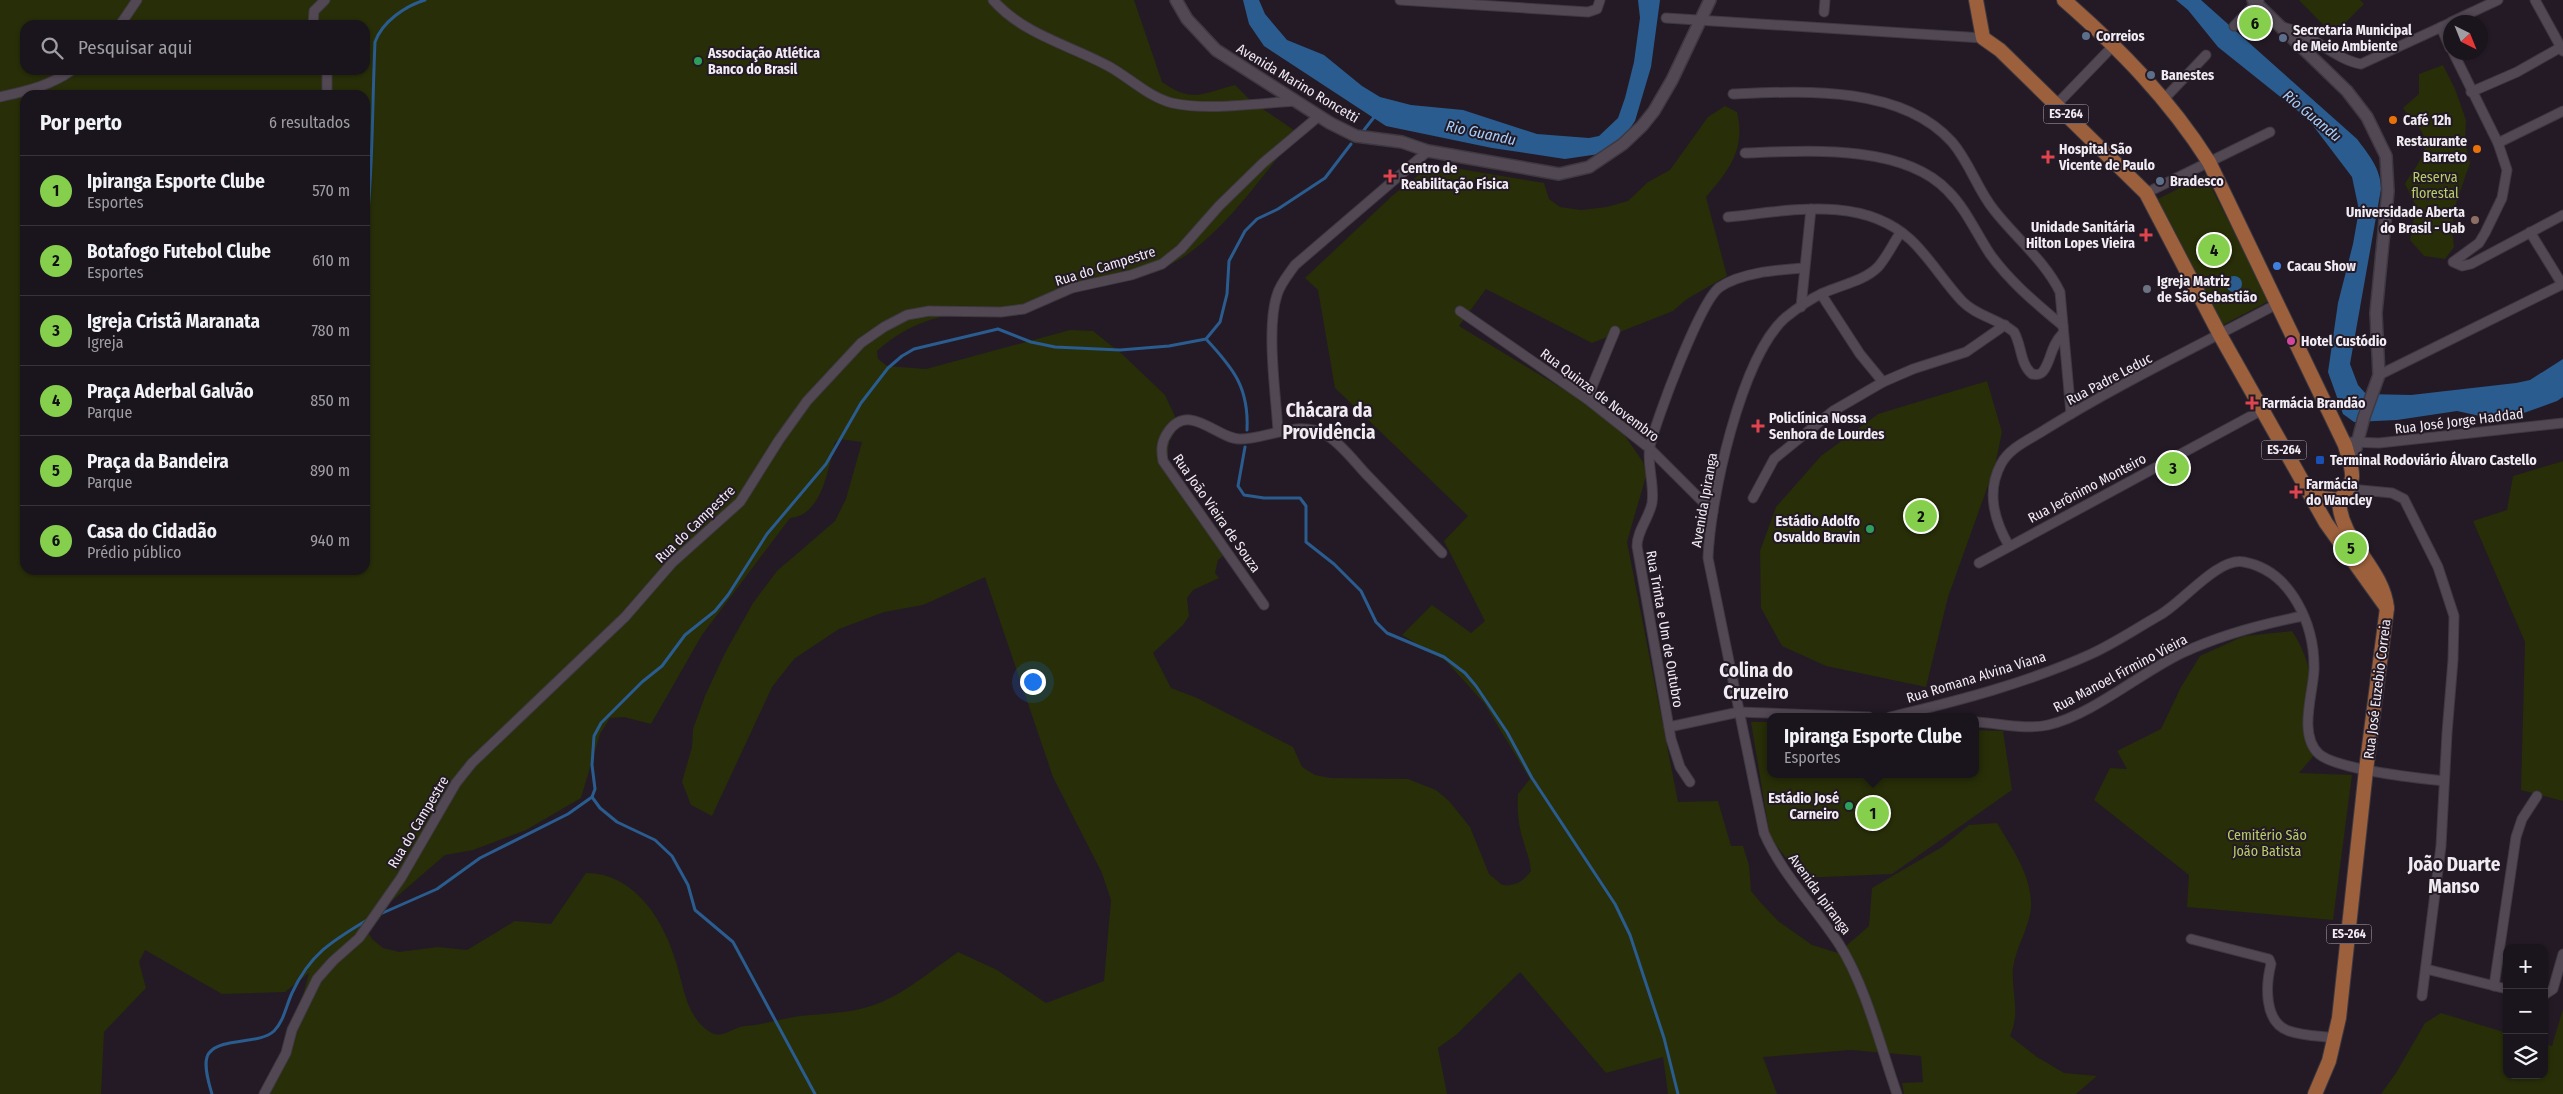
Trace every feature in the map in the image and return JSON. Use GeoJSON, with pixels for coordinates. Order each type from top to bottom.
{"type":"FeatureCollection","features":[{"type":"Feature","properties":{"kind":"main road"},"geometry":{"type":"LineString","coordinates":[[1976,0],[1983,38]]}},
{"type":"Feature","properties":{"kind":"main road"},"geometry":{"type":"LineString","coordinates":[[2064,0],[2165,98],[2209,162],[2277,304],[2348,442],[2353,478],[2350,489],[2339,500],[2322,498],[2308,490]]}},
{"type":"Feature","properties":{"kind":"main road","name":"ES-264"},"geometry":{"type":"LineString","coordinates":[[1983,38],[2000,50],[2057,104],[2146,193],[2220,335],[2308,490]]}},
{"type":"Feature","properties":{"kind":"main road","name":"Rua José Euzebio Correia"},"geometry":{"type":"LineString","coordinates":[[2308,490],[2326,523],[2387,608]]}},
{"type":"Feature","properties":{"kind":"main road","name":"Rua José Euzebio Correia"},"geometry":{"type":"LineString","coordinates":[[2339,500],[2341,519],[2380,582],[2387,608],[2366,770]]}},
{"type":"Feature","properties":{"kind":"main road","name":"ES-264"},"geometry":{"type":"LineString","coordinates":[[2315,1094],[2329,1061],[2336,1038],[2344,982],[2366,770]]}},
{"type":"Feature","properties":{"kind":"street"},"geometry":{"type":"LineString","coordinates":[[123,20],[137,0]]}},
{"type":"Feature","properties":{"kind":"street"},"geometry":{"type":"LineString","coordinates":[[313,20],[314,11],[325,0]]}},
{"type":"Feature","properties":{"kind":"street"},"geometry":{"type":"LineString","coordinates":[[992,0],[1003,12],[1027,28],[1111,68],[1158,98],[1172,103],[1188,105],[1297,101]]}},
{"type":"Feature","properties":{"kind":"street","name":"Avenida Marino Roncetti"},"geometry":{"type":"LineString","coordinates":[[1176,0],[1187,19],[1216,50],[1319,116],[1356,136],[1402,142],[1428,152],[1559,174],[1589,167],[1623,144],[1654,111],[1702,20],[1710,0]]}},
{"type":"Feature","properties":{"kind":"street"},"geometry":{"type":"LineString","coordinates":[[1400,0],[1491,3],[1588,12],[1596,10],[1600,2]]}},
{"type":"Feature","properties":{"kind":"street"},"geometry":{"type":"LineString","coordinates":[[1824,0],[1824,12]]}},
{"type":"Feature","properties":{"kind":"street"},"geometry":{"type":"LineString","coordinates":[[2467,15],[2498,0]]}},
{"type":"Feature","properties":{"kind":"street"},"geometry":{"type":"LineString","coordinates":[[2471,92],[2517,72],[2562,48],[2536,0]]}},
{"type":"Feature","properties":{"kind":"street"},"geometry":{"type":"LineString","coordinates":[[2234,26],[2256,1],[2347,92],[2367,117],[2386,156],[2388,191],[2376,313],[2379,375],[2364,418],[2348,442]]}},
{"type":"Feature","properties":{"kind":"street"},"geometry":{"type":"LineString","coordinates":[[1666,18],[1983,38]]}},
{"type":"Feature","properties":{"kind":"street"},"geometry":{"type":"LineString","coordinates":[[2282,27],[2312,37],[2341,57],[2361,64],[2441,27],[2443,32]]}},
{"type":"Feature","properties":{"kind":"street"},"geometry":{"type":"LineString","coordinates":[[2057,104],[2113,46]]}},
{"type":"Feature","properties":{"kind":"street"},"geometry":{"type":"LineString","coordinates":[[2165,98],[2206,55]]}},
{"type":"Feature","properties":{"kind":"street"},"geometry":{"type":"LineString","coordinates":[[2457,60],[2471,92],[2498,142],[2507,170],[2502,198],[2479,243],[2453,262],[2459,266],[2464,266],[2563,215]]}},
{"type":"Feature","properties":{"kind":"street"},"geometry":{"type":"LineString","coordinates":[[36,90],[66,75]]}},
{"type":"Feature","properties":{"kind":"street"},"geometry":{"type":"LineString","coordinates":[[327,75],[327,90]]}},
{"type":"Feature","properties":{"kind":"street"},"geometry":{"type":"LineString","coordinates":[[1733,94],[1778,92],[1849,95],[1904,111],[1937,128],[1965,160],[1992,208],[2052,277],[2060,292],[2071,414]]}},
{"type":"Feature","properties":{"kind":"street"},"geometry":{"type":"LineString","coordinates":[[0,97],[20,93]]}},
{"type":"Feature","properties":{"kind":"street"},"geometry":{"type":"LineString","coordinates":[[2498,142],[2563,111]]}},
{"type":"Feature","properties":{"kind":"street","name":"Rua do Campestre"},"geometry":{"type":"LineString","coordinates":[[264,1094],[286,1054],[292,1030],[317,979],[333,961],[360,938],[401,878],[448,796],[472,762],[624,617],[672,563],[740,502],[808,401],[861,343],[884,326],[907,316],[929,311],[1001,312],[1024,309],[1072,288],[1131,275],[1162,264],[1181,249],[1213,212],[1263,163],[1319,116]]}},
{"type":"Feature","properties":{"kind":"street"},"geometry":{"type":"LineString","coordinates":[[2146,193],[2270,132]]}},
{"type":"Feature","properties":{"kind":"street"},"geometry":{"type":"LineString","coordinates":[[1745,153],[1818,150],[1856,153],[1908,167],[1932,178],[1956,200],[2002,269],[2017,286],[2063,329]]}},
{"type":"Feature","properties":{"kind":"street"},"geometry":{"type":"LineString","coordinates":[[1278,432],[1273,331],[1275,301],[1282,284],[1295,266],[1428,152]]}},
{"type":"Feature","properties":{"kind":"street"},"geometry":{"type":"LineString","coordinates":[[1728,217],[1811,208],[1848,211],[1872,217],[1901,232],[1919,249],[1969,307],[2005,325],[2018,340],[2025,366],[2035,375],[2044,370],[2052,348],[2063,329]]}},
{"type":"Feature","properties":{"kind":"street"},"geometry":{"type":"LineString","coordinates":[[1801,307],[1811,208]]}},
{"type":"Feature","properties":{"kind":"street","name":"Avenida Ipiranga"},"geometry":{"type":"LineString","coordinates":[[1897,1094],[1861,987],[1848,960],[1777,859],[1764,833],[1708,558],[1713,512],[1723,462],[1751,375],[1772,334],[1784,319],[1821,294],[1872,271],[1884,259],[1901,232]]}},
{"type":"Feature","properties":{"kind":"street"},"geometry":{"type":"LineString","coordinates":[[2379,375],[2563,284],[2530,232]]}},
{"type":"Feature","properties":{"kind":"street"},"geometry":{"type":"LineString","coordinates":[[1649,448],[1684,353],[1709,297],[1718,288],[1733,280],[1804,268]]}},
{"type":"Feature","properties":{"kind":"street"},"geometry":{"type":"LineString","coordinates":[[1821,294],[1860,354],[1883,382]]}},
{"type":"Feature","properties":{"kind":"street","name":"Rua Padre Leduc"},"geometry":{"type":"LineString","coordinates":[[2009,546],[1992,507],[1992,495],[2002,463],[2013,450],[2071,414],[2277,304]]}},
{"type":"Feature","properties":{"kind":"street","name":"Rua Quinze de Novembro"},"geometry":{"type":"LineString","coordinates":[[1460,311],[1587,399],[1649,448],[1713,512]]}},
{"type":"Feature","properties":{"kind":"street"},"geometry":{"type":"LineString","coordinates":[[1753,498],[1770,464],[1779,454],[1832,411],[1883,382],[1913,369],[1966,352],[2005,325]]}},
{"type":"Feature","properties":{"kind":"street"},"geometry":{"type":"LineString","coordinates":[[1587,399],[1616,331]]}},
{"type":"Feature","properties":{"kind":"street","name":"Rua Jerônimo Monteiro"},"geometry":{"type":"LineString","coordinates":[[1979,563],[2262,410]]}},
{"type":"Feature","properties":{"kind":"street","name":"Rua João Vieira de Souza"},"geometry":{"type":"LineString","coordinates":[[1264,605],[1163,461],[1162,443],[1171,428],[1190,420],[1237,439],[1254,438],[1278,432],[1312,429],[1330,437],[1442,553]]}},
{"type":"Feature","properties":{"kind":"street","name":"Rua José Jorge Haddad"},"geometry":{"type":"LineString","coordinates":[[2348,442],[2380,444],[2563,422]]}},
{"type":"Feature","properties":{"kind":"street","name":"Rua Trinta e Um de Outubro"},"geometry":{"type":"LineString","coordinates":[[1649,448],[1652,501],[1639,534],[1637,546],[1669,727],[1680,768],[1690,782]]}},
{"type":"Feature","properties":{"kind":"street"},"geometry":{"type":"LineString","coordinates":[[2350,489],[2392,492],[2404,499],[2438,567],[2451,604],[2454,627],[2454,660],[2439,872],[2422,996]]}},
{"type":"Feature","properties":{"kind":"street","name":"Rua Romana Alvina Viana"},"geometry":{"type":"LineString","coordinates":[[1905,713],[2006,686],[2092,653],[2178,603],[2214,571],[2233,561],[2254,565],[2281,581],[2291,592],[2303,616],[2311,636],[2314,668],[2309,717],[2312,743],[2325,757],[2366,770],[2444,781]]}},
{"type":"Feature","properties":{"kind":"street","name":"Rua Manoel Firmino Vieira"},"geometry":{"type":"LineString","coordinates":[[1979,722],[2034,726],[2056,723],[2086,708],[2183,652],[2267,624],[2303,616]]}},
{"type":"Feature","properties":{"kind":"street"},"geometry":{"type":"LineString","coordinates":[[1669,727],[1739,712],[1767,713]]}},
{"type":"Feature","properties":{"kind":"street"},"geometry":{"type":"LineString","coordinates":[[2494,986],[2516,837],[2522,818],[2537,796]]}},
{"type":"Feature","properties":{"kind":"street"},"geometry":{"type":"LineString","coordinates":[[2191,939],[2269,959],[2271,964],[2268,1002],[2277,1023],[2290,1032],[2336,1038]]}},
{"type":"Feature","properties":{"kind":"street"},"geometry":{"type":"LineString","coordinates":[[2548,993],[2552,991],[2556,981],[2563,954]]}},
{"type":"Feature","properties":{"kind":"street"},"geometry":{"type":"LineString","coordinates":[[2426,969],[2503,988]]}},
{"type":"Feature","properties":{"kind":"green space"},"geometry":{"type":"Polygon","coordinates":[[[0,0],[1134,0],[1162,82],[1172,89],[1189,95],[1205,94],[1235,85],[1250,100],[1298,133],[1229,217],[1198,246],[1169,265],[1124,281],[1063,295],[1014,316],[988,312],[969,313],[955,314],[927,321],[914,326],[889,341],[877,351],[878,359],[887,366],[926,369],[1070,330],[1093,331],[1123,355],[1165,395],[1179,425],[1169,442],[1167,464],[1229,551],[1218,560],[1215,573],[1219,578],[1193,590],[1187,598],[1189,616],[1183,625],[1153,653],[1171,688],[1197,698],[1293,747],[1302,767],[1315,775],[1330,778],[1408,779],[1436,790],[1449,801],[1470,827],[1489,874],[1502,885],[1511,885],[1518,882],[1531,871],[1518,817],[1518,794],[1530,779],[1484,703],[1446,661],[1402,635],[1432,605],[1471,633],[1485,621],[1444,541],[1468,516],[1335,388],[1318,290],[1305,278],[1392,196],[1420,174],[1448,167],[1544,183],[1549,199],[1560,207],[1581,210],[1607,207],[1628,201],[1648,182],[1670,170],[1708,117],[1725,106],[1737,112],[1739,137],[1734,158],[1722,178],[1706,197],[1727,276],[1687,299],[1673,311],[1592,343],[1486,289],[1459,326],[1583,401],[1625,436],[1643,462],[1646,476],[1627,542],[1678,802],[1718,801],[1731,846],[1743,846],[1749,865],[1751,891],[1761,903],[1778,921],[1812,945],[1838,953],[1869,926],[1872,888],[1942,847],[1969,825],[1997,823],[2020,864],[2029,886],[2031,897],[2030,915],[2013,968],[2015,1018],[2010,1036],[2037,1057],[2064,1073],[2097,1076],[2076,1094],[1904,1094],[1902,1083],[1923,1082],[1921,1056],[1851,1050],[1763,1057],[1777,1094],[1668,1094],[1663,1057],[1606,1073],[1520,972],[1456,1035],[1438,1048],[1447,1094],[264,1094],[270,1080],[286,1063],[294,1041],[297,1017],[309,973],[285,992],[222,994],[145,950],[139,962],[146,988],[104,1032],[101,1094],[0,1094],[0,0]],[[840,439],[835,442],[826,477],[817,499],[810,509],[801,515],[790,518],[702,635],[651,724],[624,717],[610,718],[600,734],[581,798],[526,830],[473,850],[445,855],[364,925],[372,939],[383,948],[399,952],[438,947],[467,950],[515,921],[551,924],[586,873],[603,875],[619,881],[632,890],[655,915],[671,946],[691,1010],[702,1026],[710,1032],[719,1035],[740,1027],[871,1006],[896,995],[958,952],[997,970],[1046,1003],[1104,981],[1111,900],[1102,873],[1053,777],[985,577],[923,605],[884,612],[839,629],[794,659],[772,687],[712,816],[691,805],[682,782],[692,747],[693,729],[705,696],[725,653],[753,603],[777,571],[835,521],[846,499],[862,442],[840,439]]]}},
{"type":"Feature","properties":{"kind":"green space"},"geometry":{"type":"Polygon","coordinates":[[[2299,0],[2360,0],[2364,4],[2333,35],[2299,0]]]}},
{"type":"Feature","properties":{"kind":"green space","name":"Reserva florestal"},"geometry":{"type":"Polygon","coordinates":[[[2443,65],[2455,89],[2466,120],[2465,141],[2470,163],[2454,209],[2452,229],[2454,247],[2445,259],[2424,256],[2410,240],[2416,206],[2405,184],[2419,162],[2425,149],[2425,143],[2420,129],[2403,108],[2419,94],[2419,74],[2443,65]]]}},
{"type":"Feature","properties":{"kind":"green space"},"geometry":{"type":"Polygon","coordinates":[[[2205,175],[2269,301],[2223,325],[2158,199],[2205,175]]]}},
{"type":"Feature","properties":{"kind":"green space","name":"Estádio Adolfo Osvaldo Bravin"},"geometry":{"type":"Polygon","coordinates":[[[1987,381],[2002,432],[1995,466],[1948,597],[1926,687],[1826,666],[1782,646],[1761,608],[1760,551],[1776,507],[1821,456],[1878,414],[1987,381]]]}},
{"type":"Feature","properties":{"kind":"green space"},"geometry":{"type":"Polygon","coordinates":[[[2563,461],[2563,801],[2521,790],[2525,642],[2473,521],[2507,510],[2513,476],[2563,461]]]}},
{"type":"Feature","properties":{"kind":"green space","name":"Cemitério São João Batista"},"geometry":{"type":"Polygon","coordinates":[[[2292,631],[2307,662],[2310,677],[2313,736],[2316,753],[2299,773],[2352,775],[2333,920],[2187,907],[2189,875],[2094,800],[2110,768],[2127,769],[2117,751],[2161,729],[2181,687],[2200,656],[2244,636],[2292,631]]]}},
{"type":"Feature","properties":{"kind":"green space","name":"Estádio José Carneiro"},"geometry":{"type":"Polygon","coordinates":[[[1751,722],[1767,722],[1767,778],[1979,778],[1979,730],[2003,731],[2012,790],[1892,874],[1801,878],[1770,837],[1751,722]]]}},
{"type":"Feature","properties":{"kind":"green space"},"geometry":{"type":"Polygon","coordinates":[[[2563,1009],[2563,1094],[2381,1094],[2396,1073],[2425,1023],[2441,1013],[2503,1032],[2503,1079],[2548,1079],[2548,1045],[2552,1046],[2563,1009]]]}},
{"type":"Feature","properties":{"kind":"water","name":"Rio Guandu"},"geometry":{"type":"Polygon","coordinates":[[[1243,0],[1259,0],[1265,14],[1287,40],[1324,55],[1362,86],[1380,97],[1411,105],[1463,110],[1537,134],[1589,138],[1599,136],[1618,118],[1634,62],[1640,18],[1638,0],[1660,0],[1651,67],[1635,121],[1621,141],[1599,154],[1565,159],[1492,148],[1386,126],[1264,46],[1249,24],[1243,0]]]}},
{"type":"Feature","properties":{"kind":"water","name":"Rio Guandu"},"geometry":{"type":"Polygon","coordinates":[[[2176,0],[2201,0],[2357,139],[2377,169],[2381,189],[2350,364],[2358,385],[2366,394],[2411,395],[2516,383],[2530,380],[2563,359],[2563,397],[2521,414],[2489,418],[2457,411],[2397,420],[2354,422],[2343,414],[2328,372],[2338,303],[2353,244],[2359,210],[2352,177],[2308,119],[2218,47],[2188,10],[2176,0]]]}},
{"type":"Feature","properties":{"kind":"water"},"geometry":{"type":"Polygon","coordinates":[[[2234,276],[2242,284],[2234,292],[2226,284],[2234,276]]]}},
{"type":"Feature","properties":{"kind":"waterway"},"geometry":{"type":"LineString","coordinates":[[370,183],[375,42],[383,28],[395,16],[410,6],[425,0]]}},
{"type":"Feature","properties":{"kind":"waterway"},"geometry":{"type":"LineString","coordinates":[[1364,130],[1375,116]]}},
{"type":"Feature","properties":{"kind":"waterway"},"geometry":{"type":"LineString","coordinates":[[378,915],[437,889],[480,858],[568,814],[592,797],[595,789],[592,765],[594,736],[601,723],[642,682],[662,666],[685,635],[715,611],[728,595],[767,534],[826,464],[861,403],[888,368],[902,356],[914,349],[998,329],[1031,342],[1055,347],[1120,350],[1169,346],[1206,339],[1220,322],[1227,294],[1229,261],[1245,231],[1257,219],[1278,209],[1325,178],[1351,144]]}},
{"type":"Feature","properties":{"kind":"waterway"},"geometry":{"type":"LineString","coordinates":[[1206,339],[1238,380],[1245,402],[1247,430]]}},
{"type":"Feature","properties":{"kind":"waterway"},"geometry":{"type":"LineString","coordinates":[[1245,447],[1238,486],[1244,495],[1264,498],[1300,498],[1306,506],[1306,542],[1334,564],[1361,591],[1376,622],[1387,633],[1444,657],[1465,673],[1507,732],[1532,778],[1615,904],[1630,935],[1664,1038],[1678,1094]]}},
{"type":"Feature","properties":{"kind":"waterway"},"geometry":{"type":"LineString","coordinates":[[592,797],[600,808],[617,822],[655,840],[672,856],[688,885],[695,910],[733,942],[815,1094]]}},
{"type":"Feature","properties":{"kind":"waterway"},"geometry":{"type":"LineString","coordinates":[[212,1094],[206,1067],[209,1053],[223,1045],[259,1038],[274,1031],[283,1018],[299,980],[314,958],[333,942],[367,920]]}},
{"type":"Feature","properties":{"kind":"place","name":"Casa do Cidadão"},"geometry":{"type":"Point","coordinates":[2255,23]}},
{"type":"Feature","properties":{"kind":"place","name":"Correios"},"geometry":{"type":"Point","coordinates":[2086,36]}},
{"type":"Feature","properties":{"kind":"place","name":"Secretaria Municipal de Meio Ambiente"},"geometry":{"type":"Point","coordinates":[2283,38]}},
{"type":"Feature","properties":{"kind":"place","name":"Associação Atlética Banco do Brasil"},"geometry":{"type":"Point","coordinates":[698,61]}},
{"type":"Feature","properties":{"kind":"place","name":"Banestes"},"geometry":{"type":"Point","coordinates":[2151,75]}},
{"type":"Feature","properties":{"kind":"place","name":"Café 12h"},"geometry":{"type":"Point","coordinates":[2393,120]}},
{"type":"Feature","properties":{"kind":"place","name":"Restaurante Barreto"},"geometry":{"type":"Point","coordinates":[2477,149]}},
{"type":"Feature","properties":{"kind":"place","name":"Hospital São Vicente de Paulo"},"geometry":{"type":"Point","coordinates":[2048,157]}},
{"type":"Feature","properties":{"kind":"place","name":"Centro de Reabilitação Física"},"geometry":{"type":"Point","coordinates":[1390,176]}},
{"type":"Feature","properties":{"kind":"place","name":"Bradesco"},"geometry":{"type":"Point","coordinates":[2160,181]}},
{"type":"Feature","properties":{"kind":"place","name":"Universidade Aberta do Brasil - Uab"},"geometry":{"type":"Point","coordinates":[2475,220]}},
{"type":"Feature","properties":{"kind":"place","name":"Unidade Sanitária Hilton Lopes Vieira"},"geometry":{"type":"Point","coordinates":[2146,235]}},
{"type":"Feature","properties":{"kind":"place","name":"Praça Aderbal Galvão"},"geometry":{"type":"Point","coordinates":[2214,250]}},
{"type":"Feature","properties":{"kind":"place","name":"Cacau Show"},"geometry":{"type":"Point","coordinates":[2277,266]}},
{"type":"Feature","properties":{"kind":"place","name":"Igreja Matriz de São Sebastião"},"geometry":{"type":"Point","coordinates":[2147,289]}},
{"type":"Feature","properties":{"kind":"place","name":"Hotel Custódio"},"geometry":{"type":"Point","coordinates":[2291,341]}},
{"type":"Feature","properties":{"kind":"place","name":"Farmácia Brandão"},"geometry":{"type":"Point","coordinates":[2252,403]}},
{"type":"Feature","properties":{"kind":"place","name":"Policlínica Nossa Senhora de Lourdes"},"geometry":{"type":"Point","coordinates":[1758,426]}},
{"type":"Feature","properties":{"kind":"place","name":"Terminal Rodoviário Álvaro Castello"},"geometry":{"type":"Point","coordinates":[2320,460]}},
{"type":"Feature","properties":{"kind":"place","name":"Igreja Cristã Maranata"},"geometry":{"type":"Point","coordinates":[2173,468]}},
{"type":"Feature","properties":{"kind":"place","name":"Farmácia do Wancley"},"geometry":{"type":"Point","coordinates":[2296,492]}},
{"type":"Feature","properties":{"kind":"place","name":"Botafogo Futebol Clube"},"geometry":{"type":"Point","coordinates":[1921,516]}},
{"type":"Feature","properties":{"kind":"place","name":"Estádio Adolfo Osvaldo Bravin"},"geometry":{"type":"Point","coordinates":[1870,529]}},
{"type":"Feature","properties":{"kind":"place","name":"Praça da Bandeira"},"geometry":{"type":"Point","coordinates":[2351,548]}},
{"type":"Feature","properties":{"kind":"place","name":"Estádio José Carneiro"},"geometry":{"type":"Point","coordinates":[1849,806]}},
{"type":"Feature","properties":{"kind":"place","name":"Ipiranga Esporte Clube"},"geometry":{"type":"Point","coordinates":[1873,813]}},
{"type":"Feature","properties":{"kind":"district","name":"Chácara da Providência"},"geometry":{"type":"Point","coordinates":[1329,421]}},
{"type":"Feature","properties":{"kind":"district","name":"Colina do Cruzeiro"},"geometry":{"type":"Point","coordinates":[1756,681]}},
{"type":"Feature","properties":{"kind":"district","name":"João Duarte Manso"},"geometry":{"type":"Point","coordinates":[2454,875]}}]}
